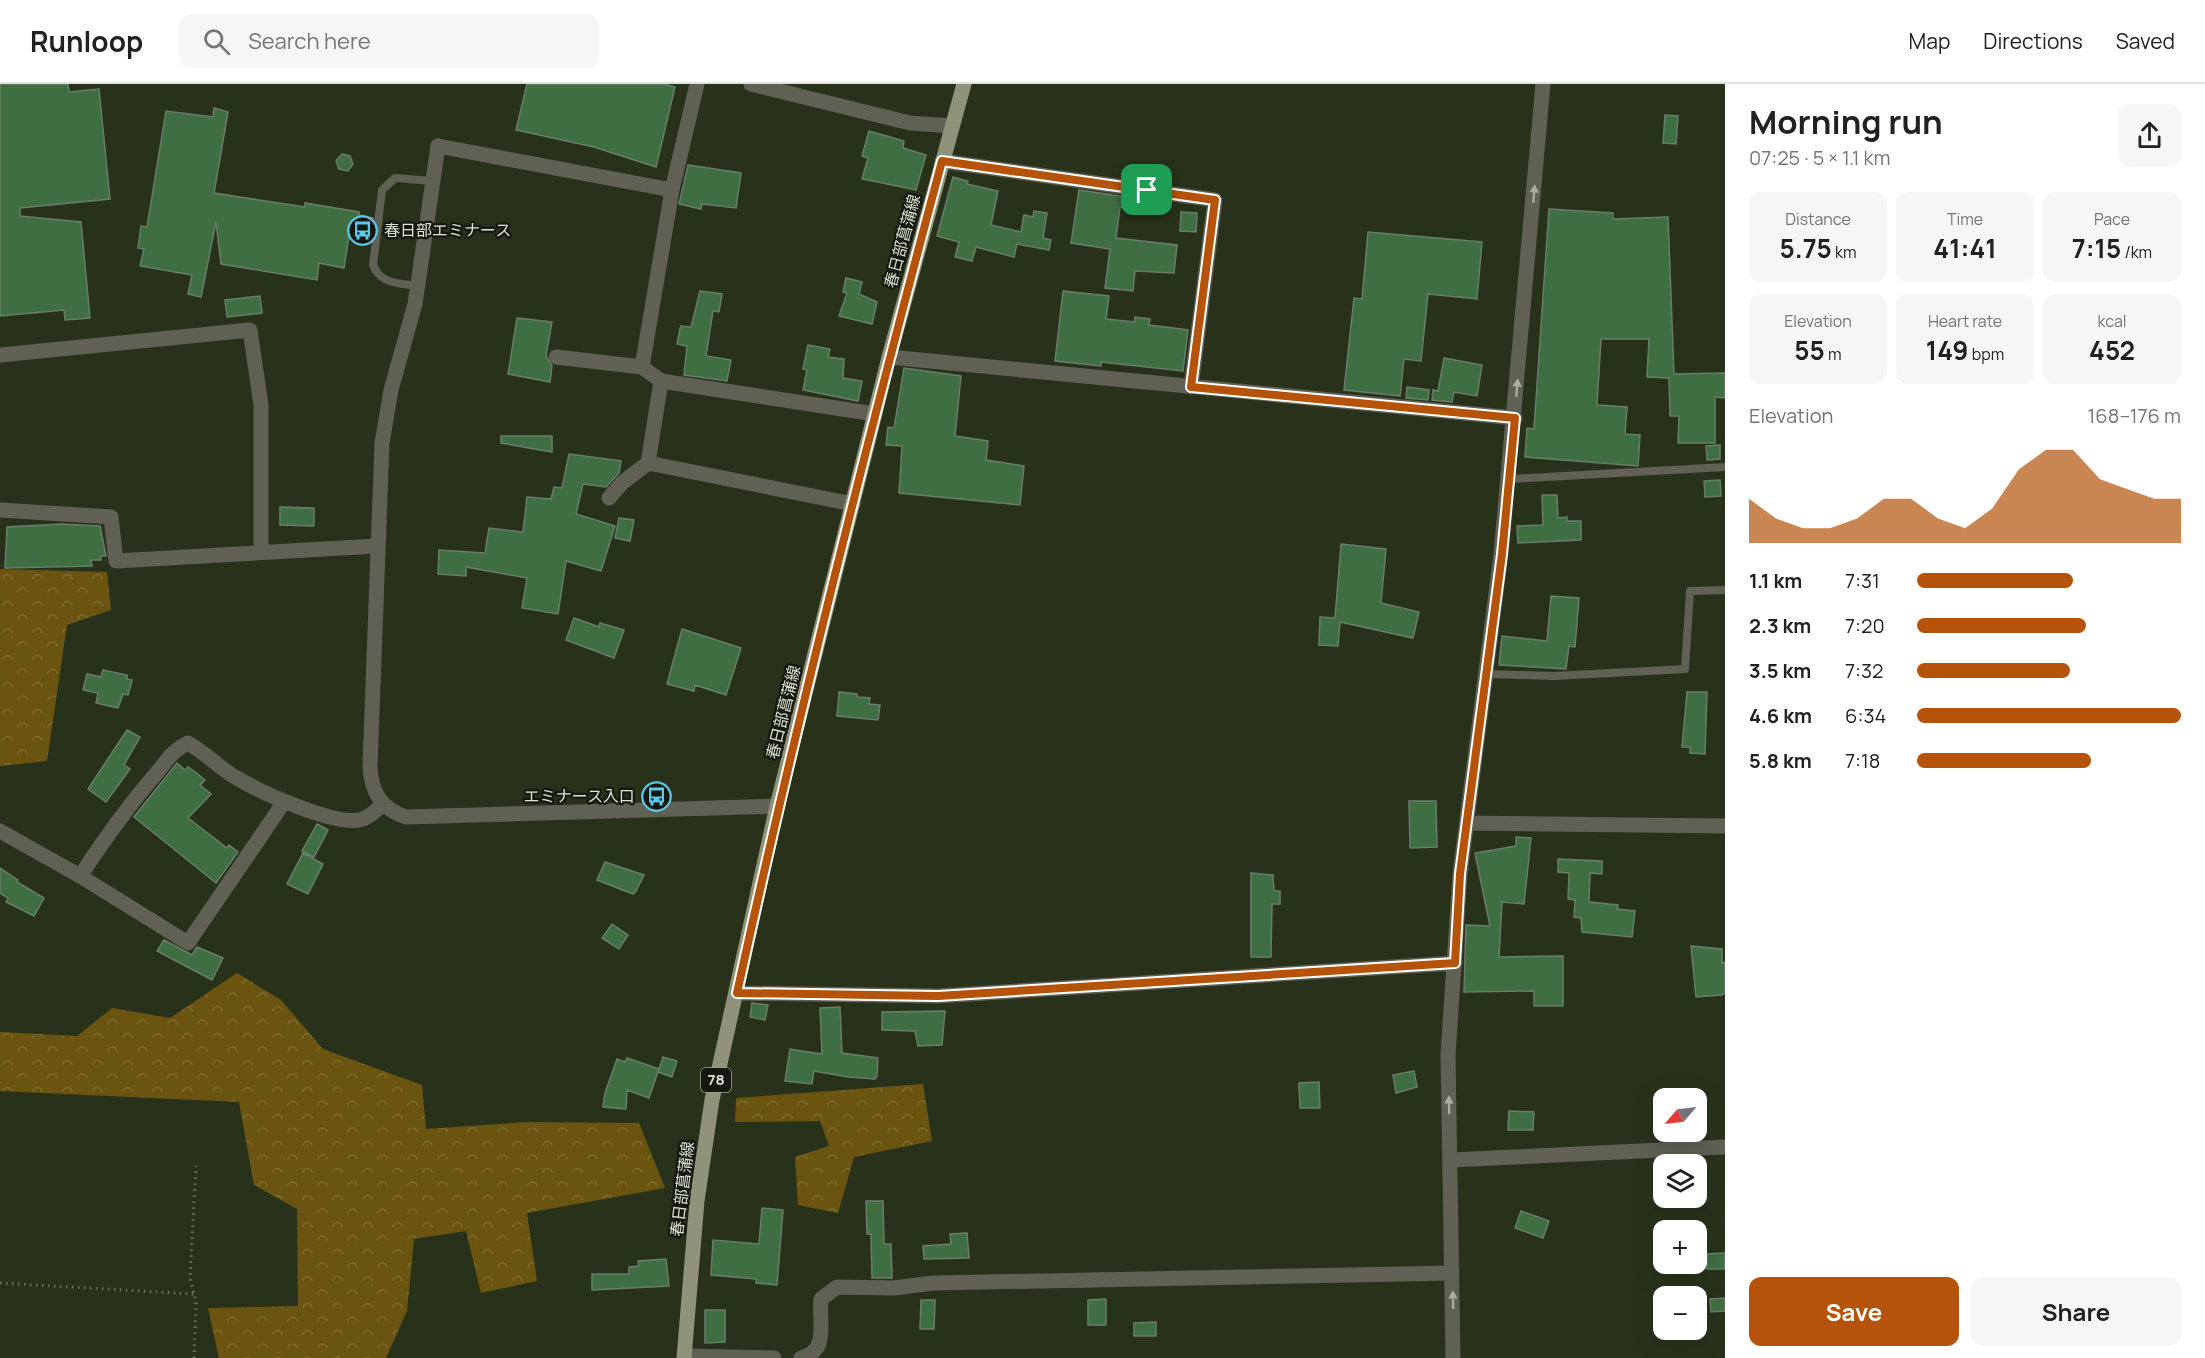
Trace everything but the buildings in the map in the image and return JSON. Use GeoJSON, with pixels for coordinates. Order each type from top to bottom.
{"type":"FeatureCollection","features":[{"type":"Feature","properties":{"kind":"main road","name":"春日部菖蒲線"},"geometry":{"type":"LineString","coordinates":[[684,1357],[696,1213],[712,1100],[777,806],[875,414],[964,84]]}},
{"type":"Feature","properties":{"kind":"street"},"geometry":{"type":"LineString","coordinates":[[642,367],[672,190],[697,84]]}},
{"type":"Feature","properties":{"kind":"street"},"geometry":{"type":"LineString","coordinates":[[751,84],[910,123],[952,126]]}},
{"type":"Feature","properties":{"kind":"street"},"geometry":{"type":"LineString","coordinates":[[1453,1358],[1448,1055],[1460,874],[1509,479],[1543,84]]}},
{"type":"Feature","properties":{"kind":"street"},"geometry":{"type":"LineString","coordinates":[[672,190],[438,146],[418,286],[385,418],[377,546],[370,783],[382,805],[393,813],[406,817],[777,806]]}},
{"type":"Feature","properties":{"kind":"street"},"geometry":{"type":"LineString","coordinates":[[942,161],[1215,200],[1191,387]]}},
{"type":"Feature","properties":{"kind":"street"},"geometry":{"type":"LineString","coordinates":[[0,355],[250,330],[261,405],[261,552]]}},
{"type":"Feature","properties":{"kind":"street"},"geometry":{"type":"LineString","coordinates":[[555,357],[642,367],[661,381],[875,414]]}},
{"type":"Feature","properties":{"kind":"street"},"geometry":{"type":"LineString","coordinates":[[890,357],[1515,418]]}},
{"type":"Feature","properties":{"kind":"street"},"geometry":{"type":"LineString","coordinates":[[609,498],[622,483],[648,463],[661,381]]}},
{"type":"Feature","properties":{"kind":"street"},"geometry":{"type":"LineString","coordinates":[[648,463],[854,504]]}},
{"type":"Feature","properties":{"kind":"street"},"geometry":{"type":"LineString","coordinates":[[0,510],[111,517],[117,561],[377,546]]}},
{"type":"Feature","properties":{"kind":"street"},"geometry":{"type":"LineString","coordinates":[[80,876],[136,794],[156,773],[172,751],[188,743],[210,756],[235,777],[284,802],[346,819],[362,819],[382,805]]}},
{"type":"Feature","properties":{"kind":"street"},"geometry":{"type":"LineString","coordinates":[[0,831],[80,876],[188,943],[284,802]]}},
{"type":"Feature","properties":{"kind":"street"},"geometry":{"type":"LineString","coordinates":[[1467,823],[1725,826]]}},
{"type":"Feature","properties":{"kind":"street"},"geometry":{"type":"LineString","coordinates":[[737,993],[938,996],[1455,963]]}},
{"type":"Feature","properties":{"kind":"street"},"geometry":{"type":"LineString","coordinates":[[1450,1160],[1725,1147]]}},
{"type":"Feature","properties":{"kind":"street"},"geometry":{"type":"LineString","coordinates":[[801,1358],[816,1352],[820,1345],[821,1299],[837,1287],[894,1288],[933,1283],[1149,1281],[1163,1277],[1452,1273]]}},
{"type":"Feature","properties":{"kind":"street"},"geometry":{"type":"LineString","coordinates":[[684,1357],[774,1358]]}},
{"type":"Feature","properties":{"kind":"lane"},"geometry":{"type":"LineString","coordinates":[[418,286],[383,280],[377,276],[373,265],[382,190],[395,178],[433,181]]}},
{"type":"Feature","properties":{"kind":"lane"},"geometry":{"type":"LineString","coordinates":[[1509,479],[1725,467]]}},
{"type":"Feature","properties":{"kind":"lane"},"geometry":{"type":"LineString","coordinates":[[1486,674],[1554,676],[1685,669],[1690,591],[1725,590]]}},
{"type":"Feature","properties":{"kind":"path"},"geometry":{"type":"LineString","coordinates":[[194,1358],[194,1294],[190,1278],[196,1166]]}},
{"type":"Feature","properties":{"kind":"path"},"geometry":{"type":"LineString","coordinates":[[0,1283],[194,1294]]}},
{"type":"Feature","properties":{"kind":"green space"},"geometry":{"type":"Polygon","coordinates":[[[0,569],[107,572],[111,610],[67,625],[47,761],[0,766],[0,569]]]}},
{"type":"Feature","properties":{"kind":"green space"},"geometry":{"type":"Polygon","coordinates":[[[237,973],[281,1000],[323,1049],[422,1085],[426,1129],[527,1122],[639,1123],[665,1188],[527,1213],[537,1281],[481,1293],[466,1231],[414,1239],[407,1311],[386,1358],[219,1358],[208,1308],[298,1306],[297,1209],[254,1185],[239,1102],[0,1091],[0,1032],[77,1036],[112,1008],[170,1018],[237,973]]]}},
{"type":"Feature","properties":{"kind":"green space"},"geometry":{"type":"Polygon","coordinates":[[[923,1084],[932,1141],[854,1157],[838,1213],[798,1205],[795,1157],[829,1146],[820,1121],[735,1122],[736,1098],[923,1084]]]}},
{"type":"Feature","properties":{"kind":"place","name":"春日部エミナース"},"geometry":{"type":"Point","coordinates":[363,230]}},
{"type":"Feature","properties":{"kind":"place","name":"エミナース入口"},"geometry":{"type":"Point","coordinates":[656,796]}},
{"type":"Feature","properties":{"kind":"route"},"geometry":{"type":"LineString","coordinates":[[942,161],[1147,190],[1215,200],[1191,387],[1515,418],[1502,554],[1460,874],[1455,963],[938,996],[737,993],[777,806],[890,357],[942,161]]}}]}
